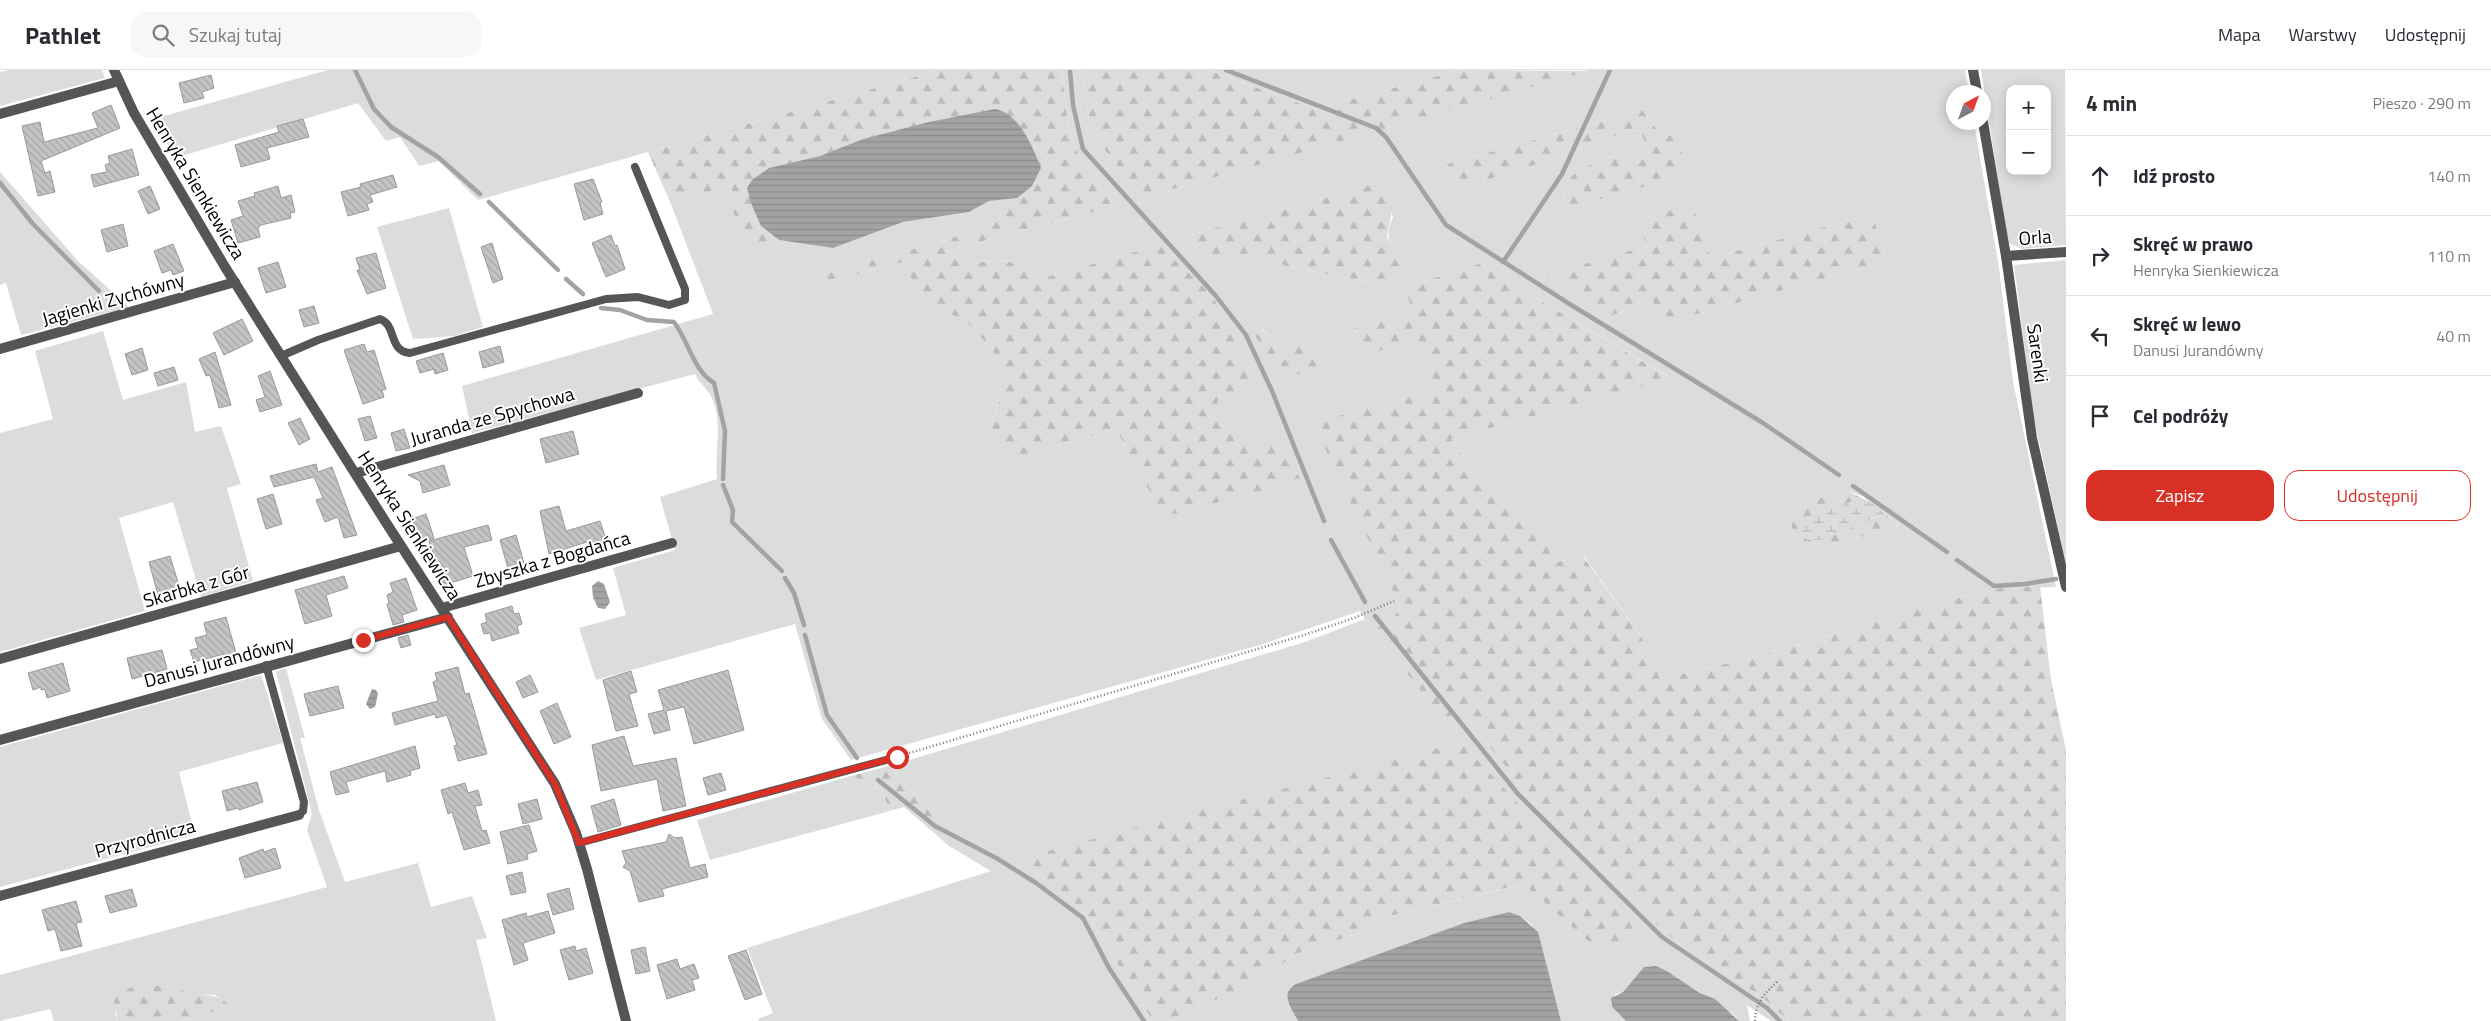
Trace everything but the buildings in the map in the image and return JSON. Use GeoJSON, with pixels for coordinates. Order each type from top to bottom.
{"type":"FeatureCollection","features":[{"type":"Feature","properties":{"kind":"street","name":"Henryka Sienkiewicza"},"geometry":{"type":"LineString","coordinates":[[114,70],[158,154],[235,282],[401,546],[555,784],[579,843],[626,1021]]}},
{"type":"Feature","properties":{"kind":"street"},"geometry":{"type":"LineString","coordinates":[[1973,70],[1976,85]]}},
{"type":"Feature","properties":{"kind":"street"},"geometry":{"type":"LineString","coordinates":[[0,114],[119,81]]}},
{"type":"Feature","properties":{"kind":"street","name":"Sarenki"},"geometry":{"type":"LineString","coordinates":[[1984,130],[2006,256],[2032,438],[2066,587]]}},
{"type":"Feature","properties":{"kind":"street","name":"Orla"},"geometry":{"type":"LineString","coordinates":[[2006,256],[2066,252]]}},
{"type":"Feature","properties":{"kind":"street","name":"Jagienki Zychówny"},"geometry":{"type":"LineString","coordinates":[[0,349],[235,282]]}},
{"type":"Feature","properties":{"kind":"street","name":"Juranda ze Spychowa"},"geometry":{"type":"LineString","coordinates":[[356,473],[638,393]]}},
{"type":"Feature","properties":{"kind":"street","name":"Zbyszka z Bogdańca"},"geometry":{"type":"LineString","coordinates":[[445,613],[672,543]]}},
{"type":"Feature","properties":{"kind":"street","name":"Skarbka z Gór"},"geometry":{"type":"LineString","coordinates":[[0,659],[401,546]]}},
{"type":"Feature","properties":{"kind":"street","name":"Danusi Jurandówny"},"geometry":{"type":"LineString","coordinates":[[0,740],[445,613]]}},
{"type":"Feature","properties":{"kind":"street","name":"Przyrodnicza"},"geometry":{"type":"LineString","coordinates":[[0,896],[299,816]]}},
{"type":"Feature","properties":{"kind":"lane"},"geometry":{"type":"LineString","coordinates":[[281,356],[318,340],[380,319],[385,321],[389,327],[395,345],[400,351],[410,353],[606,299],[638,298],[669,305],[685,300],[685,289],[635,167]]}},
{"type":"Feature","properties":{"kind":"lane"},"geometry":{"type":"LineString","coordinates":[[266,665],[304,802],[303,812],[299,816]]}},
{"type":"Feature","properties":{"kind":"lane"},"geometry":{"type":"LineString","coordinates":[[579,843],[897,757]]}},
{"type":"Feature","properties":{"kind":"path"},"geometry":{"type":"LineString","coordinates":[[897,757],[1304,635],[1354,618],[1394,601]]}},
{"type":"Feature","properties":{"kind":"path"},"geometry":{"type":"LineString","coordinates":[[1755,1021],[1756,1006],[1764,994],[1779,980]]}},
{"type":"Feature","properties":{"kind":"green space"},"geometry":{"type":"Polygon","coordinates":[[[9,70],[102,70],[105,78],[0,106],[0,72],[9,70]]]}},
{"type":"Feature","properties":{"kind":"green space"},"geometry":{"type":"Polygon","coordinates":[[[328,70],[939,70],[478,200],[439,161],[419,166],[400,137],[386,141],[358,103],[175,158],[153,119],[328,70]]]}},
{"type":"Feature","properties":{"kind":"green space"},"geometry":{"type":"Polygon","coordinates":[[[939,70],[1062,70],[1067,118],[1074,146],[1113,207],[946,251],[963,261],[975,263],[997,260],[1027,265],[1047,277],[1159,245],[1212,295],[1233,337],[1253,391],[1217,401],[1239,447],[1273,438],[1301,480],[1166,516],[1132,463],[1117,429],[1017,457],[1001,443],[991,425],[1001,396],[1003,376],[992,349],[968,323],[927,301],[913,283],[904,262],[803,288],[801,281],[990,227],[1000,217],[1005,199],[1017,198],[895,131],[863,139],[820,156],[761,226],[779,240],[769,250],[757,247],[749,238],[733,212],[733,195],[730,185],[671,204],[648,152],[939,70]]]}},
{"type":"Feature","properties":{"kind":"green space"},"geometry":{"type":"Polygon","coordinates":[[[1062,70],[1082,70],[1091,132],[1142,198],[1588,70],[1965,70],[1968,85],[1946,85],[1946,130],[1975,130],[1999,268],[2013,382],[2056,587],[1988,589],[1755,657],[1660,679],[1643,640],[1584,556],[1557,562],[1535,519],[1503,505],[1482,481],[1451,439],[1669,377],[1479,264],[1405,287],[1414,312],[1355,328],[1366,355],[1416,339],[1437,389],[1314,423],[1401,608],[1391,620],[1372,631],[1445,720],[1457,710],[1480,735],[1529,796],[1668,935],[1762,997],[1789,1021],[1771,1021],[1747,1005],[1750,1021],[1739,1021],[1733,1014],[1667,971],[1655,966],[1644,967],[1623,992],[1615,994],[1611,1004],[1612,1007],[1626,1021],[1561,1021],[1532,925],[1520,916],[1509,912],[1464,923],[1292,986],[1289,1000],[1298,1021],[1171,1021],[1267,976],[1295,954],[1362,932],[1373,920],[1525,884],[1589,942],[1630,934],[1636,925],[1578,868],[1018,859],[1060,891],[1089,918],[1153,1021],[759,1021],[758,1019],[773,1013],[747,948],[991,871],[949,846],[932,831],[941,819],[921,802],[889,766],[1305,642],[1365,619],[1360,611],[1260,645],[851,760],[822,719],[795,624],[596,680],[579,628],[626,615],[613,568],[675,550],[660,497],[717,479],[718,427],[715,406],[711,396],[695,374],[472,433],[462,386],[713,314],[671,204],[730,185],[733,195],[733,212],[769,250],[779,240],[833,248],[903,222],[969,212],[989,201],[1005,199],[1000,217],[990,227],[802,281],[803,288],[904,262],[913,283],[927,301],[969,323],[992,349],[1003,376],[1001,396],[991,425],[1017,457],[1117,429],[1132,463],[1239,447],[1216,401],[1253,391],[1159,245],[1047,277],[1027,265],[997,260],[975,263],[963,261],[946,251],[1113,207],[1074,146],[1067,118],[1062,70]],[[1642,110],[1447,164],[1450,179],[1458,189],[1557,158],[1632,130],[1640,132],[1648,148],[1645,151],[1611,157],[1597,162],[1581,169],[1569,180],[1563,193],[1568,207],[1671,136],[1658,131],[1642,110]],[[1381,182],[1187,236],[1206,260],[1239,254],[1257,257],[1289,267],[1369,282],[1401,266],[1390,242],[1389,231],[1393,217],[1381,182]],[[1691,205],[1648,246],[1548,275],[1609,316],[1653,302],[1662,324],[1887,261],[1872,214],[1711,258],[1691,205]],[[1261,328],[1277,379],[1293,374],[1278,344],[1261,328]],[[1839,492],[1789,508],[1801,553],[1895,528],[1899,525],[1864,497],[1851,492],[1839,492]]]}},
{"type":"Feature","properties":{"kind":"green space"},"geometry":{"type":"Polygon","coordinates":[[[1082,70],[1208,70],[1315,109],[1460,70],[1588,71],[1142,198],[1091,132],[1082,70]]]}},
{"type":"Feature","properties":{"kind":"green space"},"geometry":{"type":"Polygon","coordinates":[[[1208,70],[1460,70],[1315,109],[1208,70]]]}},
{"type":"Feature","properties":{"kind":"green space"},"geometry":{"type":"Polygon","coordinates":[[[1981,70],[2065,70],[2066,245],[2022,249],[2008,243],[1990,130],[1991,85],[1983,85],[1981,70]]]}},
{"type":"Feature","properties":{"kind":"green space"},"geometry":{"type":"Polygon","coordinates":[[[1642,110],[1658,131],[1671,136],[1685,158],[1678,172],[1665,181],[1568,208],[1563,193],[1565,186],[1574,174],[1604,159],[1640,153],[1648,148],[1640,132],[1632,130],[1557,158],[1458,189],[1450,179],[1447,164],[1642,110]]]}},
{"type":"Feature","properties":{"kind":"green space"},"geometry":{"type":"Polygon","coordinates":[[[0,172],[78,261],[129,307],[21,335],[6,283],[0,285],[0,172]]]}},
{"type":"Feature","properties":{"kind":"green space"},"geometry":{"type":"Polygon","coordinates":[[[1381,182],[1391,197],[1393,204],[1387,237],[1401,266],[1396,276],[1369,282],[1289,267],[1257,257],[1239,254],[1206,260],[1187,236],[1381,182]]]}},
{"type":"Feature","properties":{"kind":"green space"},"geometry":{"type":"Polygon","coordinates":[[[1692,205],[1711,258],[1872,214],[1887,261],[1662,324],[1653,302],[1609,316],[1547,275],[1647,246],[1638,219],[1692,205]]]}},
{"type":"Feature","properties":{"kind":"green space"},"geometry":{"type":"Polygon","coordinates":[[[449,208],[483,327],[454,336],[413,339],[377,227],[449,208]]]}},
{"type":"Feature","properties":{"kind":"green space"},"geometry":{"type":"Polygon","coordinates":[[[2066,260],[2066,564],[2033,414],[2014,265],[2066,260]]]}},
{"type":"Feature","properties":{"kind":"green space"},"geometry":{"type":"Polygon","coordinates":[[[1479,264],[1670,378],[1451,439],[1482,481],[1503,505],[1535,519],[1557,562],[1583,556],[1643,640],[1660,679],[1755,657],[1988,589],[2040,586],[2051,680],[2066,750],[2066,1021],[1789,1021],[1762,997],[1668,935],[1529,796],[1480,735],[1457,711],[1445,720],[1372,631],[1391,620],[1401,608],[1313,423],[1437,389],[1416,340],[1366,355],[1355,328],[1413,312],[1405,287],[1479,264]]]}},
{"type":"Feature","properties":{"kind":"green space"},"geometry":{"type":"Polygon","coordinates":[[[1258,326],[1278,344],[1306,346],[1318,355],[1326,366],[1277,380],[1252,328],[1258,326]]]}},
{"type":"Feature","properties":{"kind":"green space"},"geometry":{"type":"Polygon","coordinates":[[[103,331],[123,400],[186,382],[195,432],[221,426],[241,484],[227,488],[253,581],[201,597],[173,502],[119,518],[145,611],[0,652],[0,433],[53,419],[35,351],[103,331]]]}},
{"type":"Feature","properties":{"kind":"green space"},"geometry":{"type":"Polygon","coordinates":[[[1840,488],[1856,495],[1851,502],[1842,506],[1873,519],[1885,514],[1899,524],[1895,528],[1801,553],[1788,516],[1789,508],[1839,492],[1840,488]]]}},
{"type":"Feature","properties":{"kind":"green space"},"geometry":{"type":"Polygon","coordinates":[[[1856,495],[1874,504],[1885,514],[1821,540],[1807,540],[1802,534],[1801,524],[1804,518],[1851,502],[1856,495]]]}},
{"type":"Feature","properties":{"kind":"green space"},"geometry":{"type":"Polygon","coordinates":[[[286,668],[305,738],[300,738],[319,810],[345,882],[418,863],[431,907],[472,896],[487,938],[476,940],[496,1021],[181,1021],[231,1007],[215,995],[195,994],[167,986],[158,988],[115,1012],[118,1021],[54,1021],[50,1009],[0,1021],[0,975],[327,887],[307,830],[312,814],[276,672],[286,668]]]}},
{"type":"Feature","properties":{"kind":"green space"},"geometry":{"type":"Polygon","coordinates":[[[261,675],[283,743],[179,772],[195,835],[0,887],[0,747],[261,675]]]}},
{"type":"Feature","properties":{"kind":"green space"},"geometry":{"type":"Polygon","coordinates":[[[1461,742],[1578,868],[1636,925],[1630,934],[1608,948],[1589,942],[1524,884],[1373,920],[1362,932],[1295,954],[1267,976],[1171,1021],[1153,1021],[1089,918],[1060,891],[1018,859],[1461,742]]]}},
{"type":"Feature","properties":{"kind":"green space"},"geometry":{"type":"Polygon","coordinates":[[[889,766],[921,802],[941,819],[932,831],[904,807],[890,811],[881,789],[851,776],[889,766]]]}},
{"type":"Feature","properties":{"kind":"green space"},"geometry":{"type":"Polygon","coordinates":[[[851,776],[881,789],[890,811],[710,860],[697,820],[851,776]]]}},
{"type":"Feature","properties":{"kind":"green space"},"geometry":{"type":"Polygon","coordinates":[[[148,983],[214,997],[223,1000],[231,1007],[181,1021],[118,1021],[114,1002],[117,992],[148,983]]]}},
{"type":"Feature","properties":{"kind":"shaded area"},"geometry":{"type":"Polygon","coordinates":[[[995,109],[1004,112],[1018,124],[1029,141],[1041,168],[1032,186],[1017,198],[989,201],[969,212],[903,222],[833,248],[779,240],[761,226],[747,188],[752,180],[769,168],[820,156],[863,139],[929,122],[995,109]]]}},
{"type":"Feature","properties":{"kind":"shaded area"},"geometry":{"type":"Polygon","coordinates":[[[598,581],[604,584],[610,602],[605,609],[598,608],[593,597],[592,586],[598,581]]]}},
{"type":"Feature","properties":{"kind":"shaded area"},"geometry":{"type":"Polygon","coordinates":[[[372,689],[376,690],[378,694],[375,707],[370,709],[366,704],[372,689]]]}},
{"type":"Feature","properties":{"kind":"shaded area"},"geometry":{"type":"Polygon","coordinates":[[[1509,912],[1520,916],[1538,932],[1561,1021],[1298,1021],[1290,1006],[1288,992],[1296,984],[1464,923],[1509,912]]]}},
{"type":"Feature","properties":{"kind":"shaded area"},"geometry":{"type":"Polygon","coordinates":[[[1656,966],[1700,993],[1715,999],[1739,1021],[1626,1021],[1612,1007],[1611,998],[1623,992],[1644,967],[1656,966]]]}},
{"type":"Feature","properties":{"kind":"waterway"},"geometry":{"type":"LineString","coordinates":[[355,70],[374,109],[391,127],[438,157],[480,194]]}},
{"type":"Feature","properties":{"kind":"waterway"},"geometry":{"type":"LineString","coordinates":[[1070,70],[1073,105],[1083,149],[1216,296],[1246,335],[1272,391],[1324,521]]}},
{"type":"Feature","properties":{"kind":"waterway"},"geometry":{"type":"LineString","coordinates":[[1226,70],[1376,128],[1386,137],[1446,225],[1568,303],[1763,423],[1839,475]]}},
{"type":"Feature","properties":{"kind":"waterway"},"geometry":{"type":"LineString","coordinates":[[1503,262],[1562,174],[1610,70]]}},
{"type":"Feature","properties":{"kind":"waterway"},"geometry":{"type":"LineString","coordinates":[[0,183],[33,224],[99,291]]}},
{"type":"Feature","properties":{"kind":"waterway"},"geometry":{"type":"LineString","coordinates":[[489,202],[558,270]]}},
{"type":"Feature","properties":{"kind":"waterway"},"geometry":{"type":"LineString","coordinates":[[566,279],[583,294]]}},
{"type":"Feature","properties":{"kind":"waterway"},"geometry":{"type":"LineString","coordinates":[[601,308],[620,310],[647,320],[674,322],[701,371],[714,383],[725,431],[723,479]]}},
{"type":"Feature","properties":{"kind":"waterway"},"geometry":{"type":"LineString","coordinates":[[723,485],[733,510],[732,522],[782,571]]}},
{"type":"Feature","properties":{"kind":"waterway"},"geometry":{"type":"LineString","coordinates":[[1853,486],[1947,552]]}},
{"type":"Feature","properties":{"kind":"waterway"},"geometry":{"type":"LineString","coordinates":[[1331,540],[1365,602]]}},
{"type":"Feature","properties":{"kind":"waterway"},"geometry":{"type":"LineString","coordinates":[[1957,560],[1994,586],[2056,579]]}},
{"type":"Feature","properties":{"kind":"waterway"},"geometry":{"type":"LineString","coordinates":[[785,578],[794,593],[804,625]]}},
{"type":"Feature","properties":{"kind":"waterway"},"geometry":{"type":"LineString","coordinates":[[1375,616],[1518,794],[1662,937],[1767,1008],[1780,1021]]}},
{"type":"Feature","properties":{"kind":"waterway"},"geometry":{"type":"LineString","coordinates":[[805,635],[827,715],[857,758]]}},
{"type":"Feature","properties":{"kind":"waterway"},"geometry":{"type":"LineString","coordinates":[[878,780],[935,826],[998,859],[1036,883],[1083,918],[1109,968],[1144,1021]]}},
{"type":"Feature","properties":{"kind":"route"},"geometry":{"type":"LineString","coordinates":[[363,640],[448,617],[555,784],[579,843],[897,757]]}}]}
